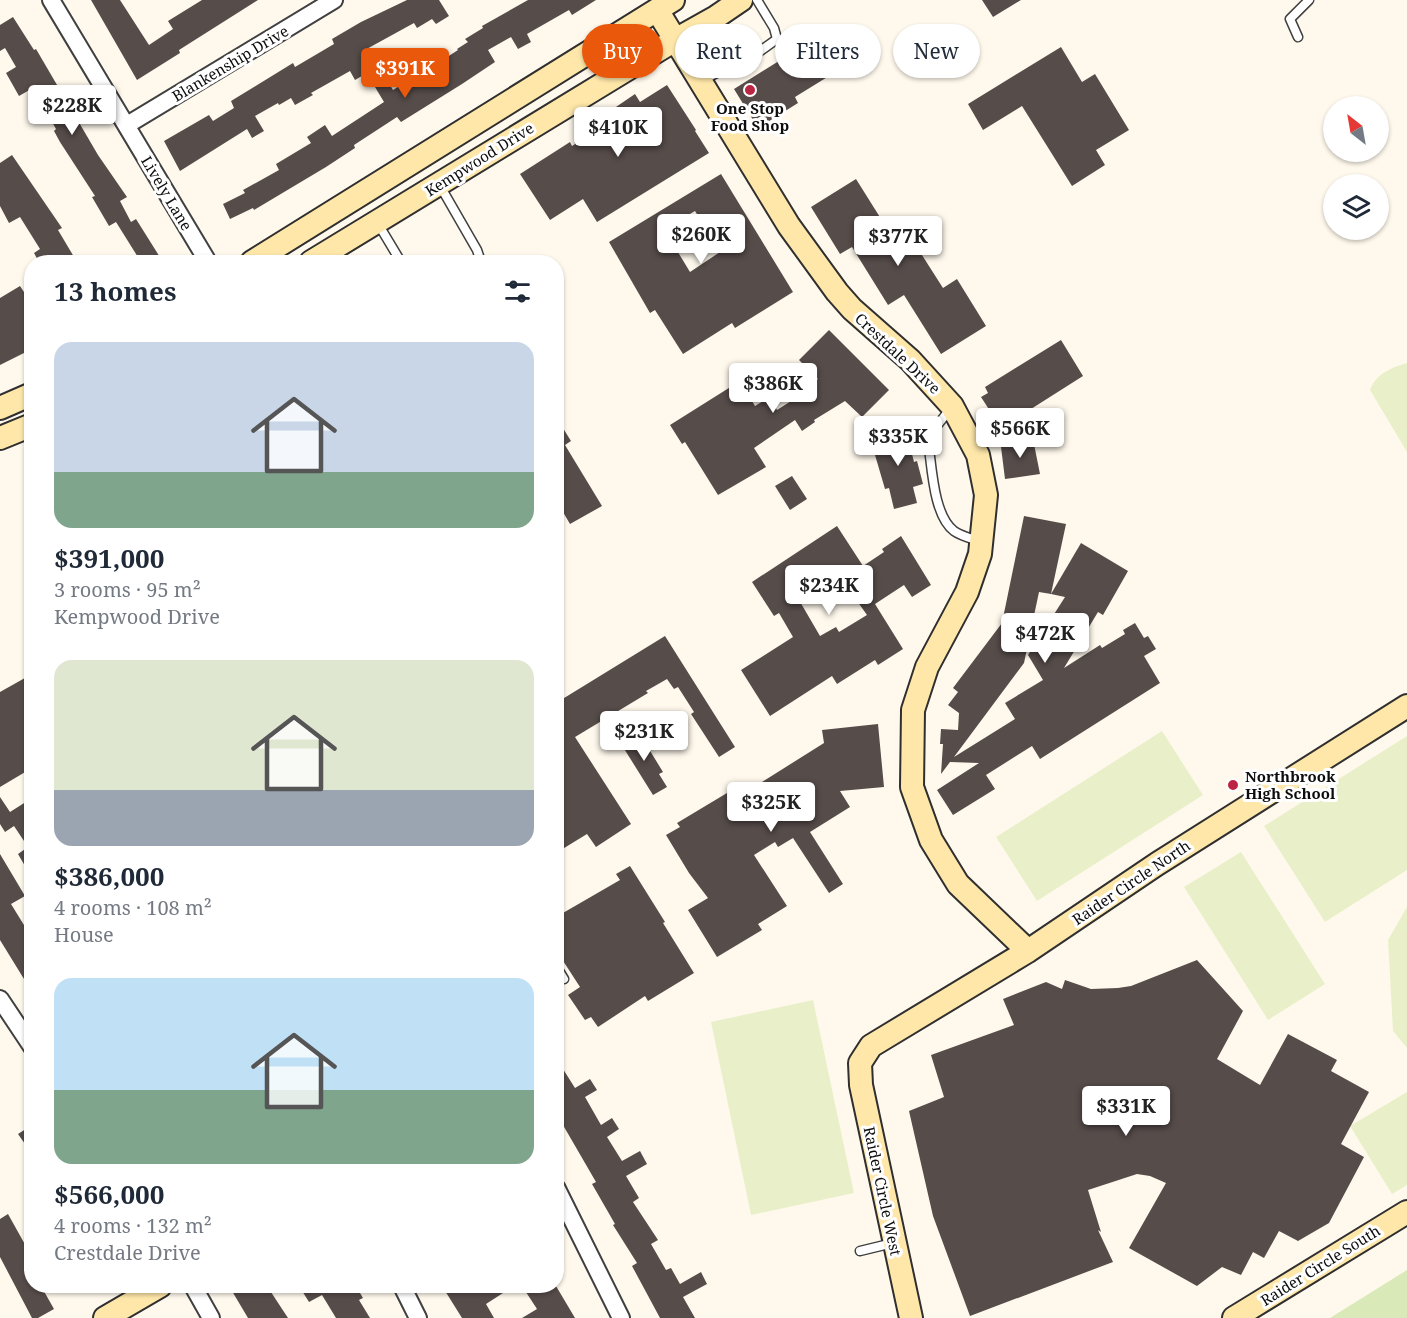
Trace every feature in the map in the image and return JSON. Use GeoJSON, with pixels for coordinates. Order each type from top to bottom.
{"type":"FeatureCollection","features":[{"type":"Feature","properties":{"kind":"street","name":"Lively Lane"},"geometry":{"type":"LineString","coordinates":[[51,0],[204,255]]}},
{"type":"Feature","properties":{"kind":"street","name":"Blankenship Drive"},"geometry":{"type":"LineString","coordinates":[[127,125],[334,0]]}},
{"type":"Feature","properties":{"kind":"street","name":"Kempwood Drive"},"geometry":{"type":"LineString","coordinates":[[704,24],[741,0]]}},
{"type":"Feature","properties":{"kind":"street","name":"Crestdale Drive"},"geometry":{"type":"LineString","coordinates":[[660,3],[675,40]]}},
{"type":"Feature","properties":{"kind":"street"},"geometry":{"type":"LineString","coordinates":[[263,255],[508,102],[660,3]]}},
{"type":"Feature","properties":{"kind":"street","name":"Kempwood Drive"},"geometry":{"type":"LineString","coordinates":[[322,255],[675,40]]}},
{"type":"Feature","properties":{"kind":"street","name":"Crestdale Drive"},"geometry":{"type":"LineString","coordinates":[[699,78],[789,226],[837,292],[852,309],[910,360],[952,406],[978,455],[986,495],[980,554],[967,592],[927,667],[913,710],[912,787],[931,840],[958,884],[1028,951]]}},
{"type":"Feature","properties":{"kind":"street"},"geometry":{"type":"LineString","coordinates":[[508,102],[526,130]]}},
{"type":"Feature","properties":{"kind":"street"},"geometry":{"type":"LineString","coordinates":[[365,192],[380,220]]}},
{"type":"Feature","properties":{"kind":"street"},"geometry":{"type":"LineString","coordinates":[[0,408],[24,398]]}},
{"type":"Feature","properties":{"kind":"street"},"geometry":{"type":"LineString","coordinates":[[0,438],[24,428]]}},
{"type":"Feature","properties":{"kind":"street","name":"Raider Circle North"},"geometry":{"type":"LineString","coordinates":[[860,1063],[872,1046],[1028,951],[1157,864],[1407,706]]}},
{"type":"Feature","properties":{"kind":"street"},"geometry":{"type":"LineString","coordinates":[[0,999],[24,1035]]}},
{"type":"Feature","properties":{"kind":"street","name":"Raider Circle West"},"geometry":{"type":"LineString","coordinates":[[860,1063],[861,1085],[910,1318]]}},
{"type":"Feature","properties":{"kind":"street"},"geometry":{"type":"LineString","coordinates":[[564,1203],[621,1318]]}},
{"type":"Feature","properties":{"kind":"street","name":"Raider Circle South"},"geometry":{"type":"LineString","coordinates":[[1234,1318],[1407,1212]]}},
{"type":"Feature","properties":{"kind":"street"},"geometry":{"type":"LineString","coordinates":[[105,1318],[148,1293]]}},
{"type":"Feature","properties":{"kind":"street"},"geometry":{"type":"LineString","coordinates":[[197,1293],[211,1318]]}},
{"type":"Feature","properties":{"kind":"street"},"geometry":{"type":"LineString","coordinates":[[406,1293],[418,1318]]}},
{"type":"Feature","properties":{"kind":"lane"},"geometry":{"type":"LineString","coordinates":[[757,0],[774,28],[777,39],[763,49]]}},
{"type":"Feature","properties":{"kind":"lane"},"geometry":{"type":"LineString","coordinates":[[1298,37],[1290,19],[1310,0]]}},
{"type":"Feature","properties":{"kind":"lane"},"geometry":{"type":"LineString","coordinates":[[716,17],[720,24]]}},
{"type":"Feature","properties":{"kind":"lane"},"geometry":{"type":"LineString","coordinates":[[701,82],[708,78]]}},
{"type":"Feature","properties":{"kind":"lane"},"geometry":{"type":"LineString","coordinates":[[439,184],[479,255]]}},
{"type":"Feature","properties":{"kind":"lane"},"geometry":{"type":"LineString","coordinates":[[380,220],[398,255]]}},
{"type":"Feature","properties":{"kind":"lane"},"geometry":{"type":"LineString","coordinates":[[952,406],[928,441],[939,512],[956,532],[981,542]]}},
{"type":"Feature","properties":{"kind":"lane"},"geometry":{"type":"LineString","coordinates":[[860,1251],[893,1243]]}},
{"type":"Feature","properties":{"kind":"green space"},"geometry":{"type":"Polygon","coordinates":[[[1407,363],[1407,452],[1370,390],[1384,372],[1407,363]]]}},
{"type":"Feature","properties":{"kind":"green space"},"geometry":{"type":"Polygon","coordinates":[[[1162,731],[1203,795],[1037,901],[996,837],[1162,731]]]}},
{"type":"Feature","properties":{"kind":"green space"},"geometry":{"type":"Polygon","coordinates":[[[1407,736],[1407,870],[1325,922],[1264,826],[1407,736]]]}},
{"type":"Feature","properties":{"kind":"green space"},"geometry":{"type":"Polygon","coordinates":[[[1241,852],[1325,984],[1268,1020],[1184,887],[1241,852]]]}},
{"type":"Feature","properties":{"kind":"green space"},"geometry":{"type":"Polygon","coordinates":[[[1407,907],[1407,1048],[1393,1031],[1388,940],[1407,907]]]}},
{"type":"Feature","properties":{"kind":"green space"},"geometry":{"type":"Polygon","coordinates":[[[813,1000],[854,1193],[751,1215],[711,1022],[813,1000]]]}},
{"type":"Feature","properties":{"kind":"green space"},"geometry":{"type":"Polygon","coordinates":[[[1407,1092],[1407,1185],[1392,1194],[1350,1126],[1407,1092]]]}},
{"type":"Feature","properties":{"kind":"green space"},"geometry":{"type":"Polygon","coordinates":[[[1407,1270],[1407,1318],[1330,1318],[1407,1270]]]}},
{"type":"Feature","properties":{"kind":"building"},"geometry":{"type":"Polygon","coordinates":[[[91,0],[120,0],[149,45],[173,29],[168,21],[202,0],[258,0],[179,50],[180,53],[137,80],[91,0]]]}},
{"type":"Feature","properties":{"kind":"building"},"geometry":{"type":"Polygon","coordinates":[[[407,0],[439,0],[449,16],[436,24],[432,19],[417,28],[414,23],[363,51],[374,69],[355,80],[350,71],[295,105],[291,98],[279,105],[278,103],[255,116],[264,131],[252,138],[247,129],[180,171],[164,141],[209,115],[213,121],[234,108],[231,101],[293,63],[295,67],[334,44],[332,39],[361,22],[407,0]]]}},
{"type":"Feature","properties":{"kind":"building"},"geometry":{"type":"Polygon","coordinates":[[[528,0],[596,0],[572,15],[569,10],[527,34],[531,42],[518,49],[511,37],[488,50],[495,62],[462,84],[401,122],[397,117],[354,145],[355,148],[326,167],[254,210],[253,208],[230,219],[223,204],[245,193],[243,190],[279,170],[276,164],[311,143],[307,137],[325,125],[332,136],[384,102],[372,82],[384,75],[393,90],[429,68],[426,63],[435,57],[438,63],[468,42],[465,39],[483,28],[482,26],[528,0]]]}},
{"type":"Feature","properties":{"kind":"building"},"geometry":{"type":"Polygon","coordinates":[[[982,0],[1021,0],[993,17],[982,0]]]}},
{"type":"Feature","properties":{"kind":"building"},"geometry":{"type":"Polygon","coordinates":[[[13,17],[34,50],[36,49],[98,155],[127,197],[120,201],[131,222],[136,219],[159,255],[137,255],[116,222],[109,226],[92,197],[95,196],[60,142],[54,131],[56,129],[33,88],[19,96],[6,73],[16,67],[5,48],[0,51],[0,25],[13,17]]]}},
{"type":"Feature","properties":{"kind":"building"},"geometry":{"type":"Polygon","coordinates":[[[1061,47],[1082,82],[1095,74],[1129,130],[1096,150],[1105,165],[1072,186],[1022,106],[983,130],[968,104],[1061,47]]]}},
{"type":"Feature","properties":{"kind":"building"},"geometry":{"type":"Polygon","coordinates":[[[775,64],[775,78],[826,78],[795,97],[798,103],[758,128],[734,89],[752,78],[763,78],[763,71],[775,64]]]}},
{"type":"Feature","properties":{"kind":"building"},"geometry":{"type":"Polygon","coordinates":[[[667,85],[709,153],[597,222],[583,199],[550,220],[520,174],[570,142],[572,146],[618,117],[613,109],[635,94],[640,102],[667,85]]]}},
{"type":"Feature","properties":{"kind":"building"},"geometry":{"type":"Polygon","coordinates":[[[12,155],[62,228],[58,230],[73,255],[35,255],[34,253],[40,249],[20,217],[9,223],[0,206],[0,163],[12,155]]]}},
{"type":"Feature","properties":{"kind":"building"},"geometry":{"type":"Polygon","coordinates":[[[721,174],[793,292],[735,328],[732,323],[683,354],[655,310],[650,313],[609,242],[721,174]],[[695,211],[664,229],[690,272],[720,252],[695,211]]]}},
{"type":"Feature","properties":{"kind":"building"},"geometry":{"type":"Polygon","coordinates":[[[856,179],[893,238],[906,230],[943,288],[957,279],[986,326],[941,354],[904,295],[888,305],[852,247],[840,254],[811,207],[856,179]]]}},
{"type":"Feature","properties":{"kind":"building"},"geometry":{"type":"Polygon","coordinates":[[[20,286],[24,292],[24,353],[0,365],[0,298],[20,286]]]}},
{"type":"Feature","properties":{"kind":"building"},"geometry":{"type":"Polygon","coordinates":[[[829,330],[889,390],[862,417],[845,401],[814,420],[815,422],[802,431],[795,420],[754,448],[766,467],[718,495],[685,442],[682,444],[670,425],[740,381],[755,406],[770,397],[777,410],[799,396],[796,393],[818,379],[799,360],[829,330]]]}},
{"type":"Feature","properties":{"kind":"building"},"geometry":{"type":"Polygon","coordinates":[[[1061,340],[1083,376],[1001,428],[981,397],[988,393],[985,387],[1061,340]]]}},
{"type":"Feature","properties":{"kind":"building"},"geometry":{"type":"Polygon","coordinates":[[[905,426],[914,462],[917,461],[923,484],[913,487],[917,503],[894,509],[889,488],[885,489],[875,455],[882,453],[876,434],[905,426]]]}},
{"type":"Feature","properties":{"kind":"building"},"geometry":{"type":"Polygon","coordinates":[[[564,430],[571,441],[565,445],[602,506],[570,524],[564,514],[564,430]]]}},
{"type":"Feature","properties":{"kind":"building"},"geometry":{"type":"Polygon","coordinates":[[[1033,439],[1040,474],[1005,479],[1001,447],[1012,445],[1010,442],[1033,439]]]}},
{"type":"Feature","properties":{"kind":"building"},"geometry":{"type":"Polygon","coordinates":[[[792,476],[807,499],[790,510],[775,486],[792,476]]]}},
{"type":"Feature","properties":{"kind":"building"},"geometry":{"type":"Polygon","coordinates":[[[1024,516],[1066,524],[1051,594],[1081,543],[1128,571],[1103,615],[1098,612],[1064,668],[1100,645],[1102,648],[1125,634],[1123,630],[1135,623],[1144,638],[1148,636],[1156,649],[1144,656],[1160,683],[1040,759],[1032,746],[986,775],[995,789],[953,815],[937,790],[979,763],[950,762],[941,774],[943,744],[940,744],[941,729],[958,730],[959,713],[948,705],[958,692],[953,688],[1002,623],[1024,516]],[[1039,592],[1024,663],[954,757],[1015,719],[1005,703],[1043,680],[1028,655],[1065,597],[1039,592]]]}},
{"type":"Feature","properties":{"kind":"building"},"geometry":{"type":"Polygon","coordinates":[[[837,526],[863,566],[884,552],[882,549],[901,536],[931,585],[912,597],[904,585],[875,604],[903,649],[878,665],[875,660],[837,684],[832,676],[770,716],[741,670],[793,637],[779,613],[774,616],[752,582],[837,526]],[[838,574],[799,600],[820,636],[836,627],[839,632],[867,615],[838,574]]]}},
{"type":"Feature","properties":{"kind":"building"},"geometry":{"type":"Polygon","coordinates":[[[665,636],[735,747],[719,757],[691,714],[694,712],[678,687],[674,689],[667,679],[646,691],[648,693],[575,737],[631,824],[596,847],[587,834],[564,848],[564,698],[665,636]]]}},
{"type":"Feature","properties":{"kind":"building"},"geometry":{"type":"Polygon","coordinates":[[[24,678],[24,773],[0,787],[0,692],[24,678]]]}},
{"type":"Feature","properties":{"kind":"building"},"geometry":{"type":"Polygon","coordinates":[[[878,724],[884,787],[840,791],[850,807],[810,832],[843,884],[829,893],[793,838],[778,847],[775,842],[754,855],[787,906],[758,924],[762,930],[717,957],[688,910],[708,898],[689,873],[666,835],[680,827],[677,823],[732,790],[739,801],[764,785],[762,782],[824,743],[822,730],[878,724]]]}},
{"type":"Feature","properties":{"kind":"building"},"geometry":{"type":"Polygon","coordinates":[[[632,731],[640,743],[644,741],[663,772],[659,774],[667,787],[653,795],[618,739],[632,731]]]}},
{"type":"Feature","properties":{"kind":"building"},"geometry":{"type":"Polygon","coordinates":[[[0,797],[10,812],[24,803],[24,841],[14,826],[5,832],[0,824],[0,797]]]}},
{"type":"Feature","properties":{"kind":"building"},"geometry":{"type":"Polygon","coordinates":[[[24,850],[24,864],[18,854],[24,850]]]}},
{"type":"Feature","properties":{"kind":"building"},"geometry":{"type":"Polygon","coordinates":[[[0,854],[24,894],[24,897],[11,904],[24,925],[24,979],[0,940],[0,854]]]}},
{"type":"Feature","properties":{"kind":"building"},"geometry":{"type":"Polygon","coordinates":[[[630,866],[694,973],[648,1001],[645,996],[598,1027],[591,1017],[585,1020],[568,995],[580,987],[564,962],[564,912],[620,880],[616,874],[630,866]]]}},
{"type":"Feature","properties":{"kind":"building"},"geometry":{"type":"Polygon","coordinates":[[[1197,960],[1243,1011],[1217,1059],[1260,1085],[1288,1034],[1337,1060],[1331,1071],[1369,1092],[1341,1144],[1364,1157],[1329,1223],[1298,1241],[1279,1231],[1264,1258],[1253,1252],[1241,1275],[1222,1267],[1197,1286],[1129,1248],[1166,1183],[1150,1176],[1137,1174],[1088,1190],[1101,1232],[1098,1230],[1113,1262],[970,1316],[933,1216],[909,1111],[944,1097],[931,1055],[1014,1025],[1003,999],[1046,982],[1062,989],[1065,980],[1091,989],[1118,988],[1131,986],[1197,960]]]}},
{"type":"Feature","properties":{"kind":"building"},"geometry":{"type":"Polygon","coordinates":[[[564,1071],[575,1088],[590,1079],[597,1090],[585,1097],[601,1125],[612,1118],[619,1129],[607,1137],[622,1161],[640,1151],[647,1164],[626,1176],[639,1198],[633,1202],[658,1240],[651,1244],[666,1270],[671,1268],[680,1284],[701,1272],[707,1284],[683,1297],[695,1318],[660,1318],[632,1266],[637,1263],[613,1225],[615,1224],[592,1184],[596,1182],[564,1127],[564,1071]]]}},
{"type":"Feature","properties":{"kind":"building"},"geometry":{"type":"Polygon","coordinates":[[[24,1130],[24,1143],[18,1134],[24,1130]]]}},
{"type":"Feature","properties":{"kind":"building"},"geometry":{"type":"Polygon","coordinates":[[[8,1214],[24,1243],[24,1293],[45,1293],[54,1309],[38,1318],[32,1318],[0,1257],[0,1219],[8,1214]]]}},
{"type":"Feature","properties":{"kind":"building"},"geometry":{"type":"Polygon","coordinates":[[[233,1293],[272,1293],[288,1318],[248,1318],[233,1293]]]}},
{"type":"Feature","properties":{"kind":"building"},"geometry":{"type":"Polygon","coordinates":[[[303,1293],[360,1293],[363,1298],[359,1300],[370,1318],[336,1318],[322,1295],[309,1302],[303,1293]]]}},
{"type":"Feature","properties":{"kind":"building"},"geometry":{"type":"Polygon","coordinates":[[[446,1293],[503,1293],[486,1304],[494,1318],[462,1318],[446,1293]]]}},
{"type":"Feature","properties":{"kind":"building"},"geometry":{"type":"Polygon","coordinates":[[[527,1293],[560,1293],[575,1318],[522,1318],[537,1309],[527,1293]]]}},
{"type":"Feature","properties":{"kind":"place","name":"One Stop Food Shop"},"geometry":{"type":"Point","coordinates":[750,90]}},
{"type":"Feature","properties":{"kind":"place","name":"Northbrook High School"},"geometry":{"type":"Point","coordinates":[1233,785]}}]}
